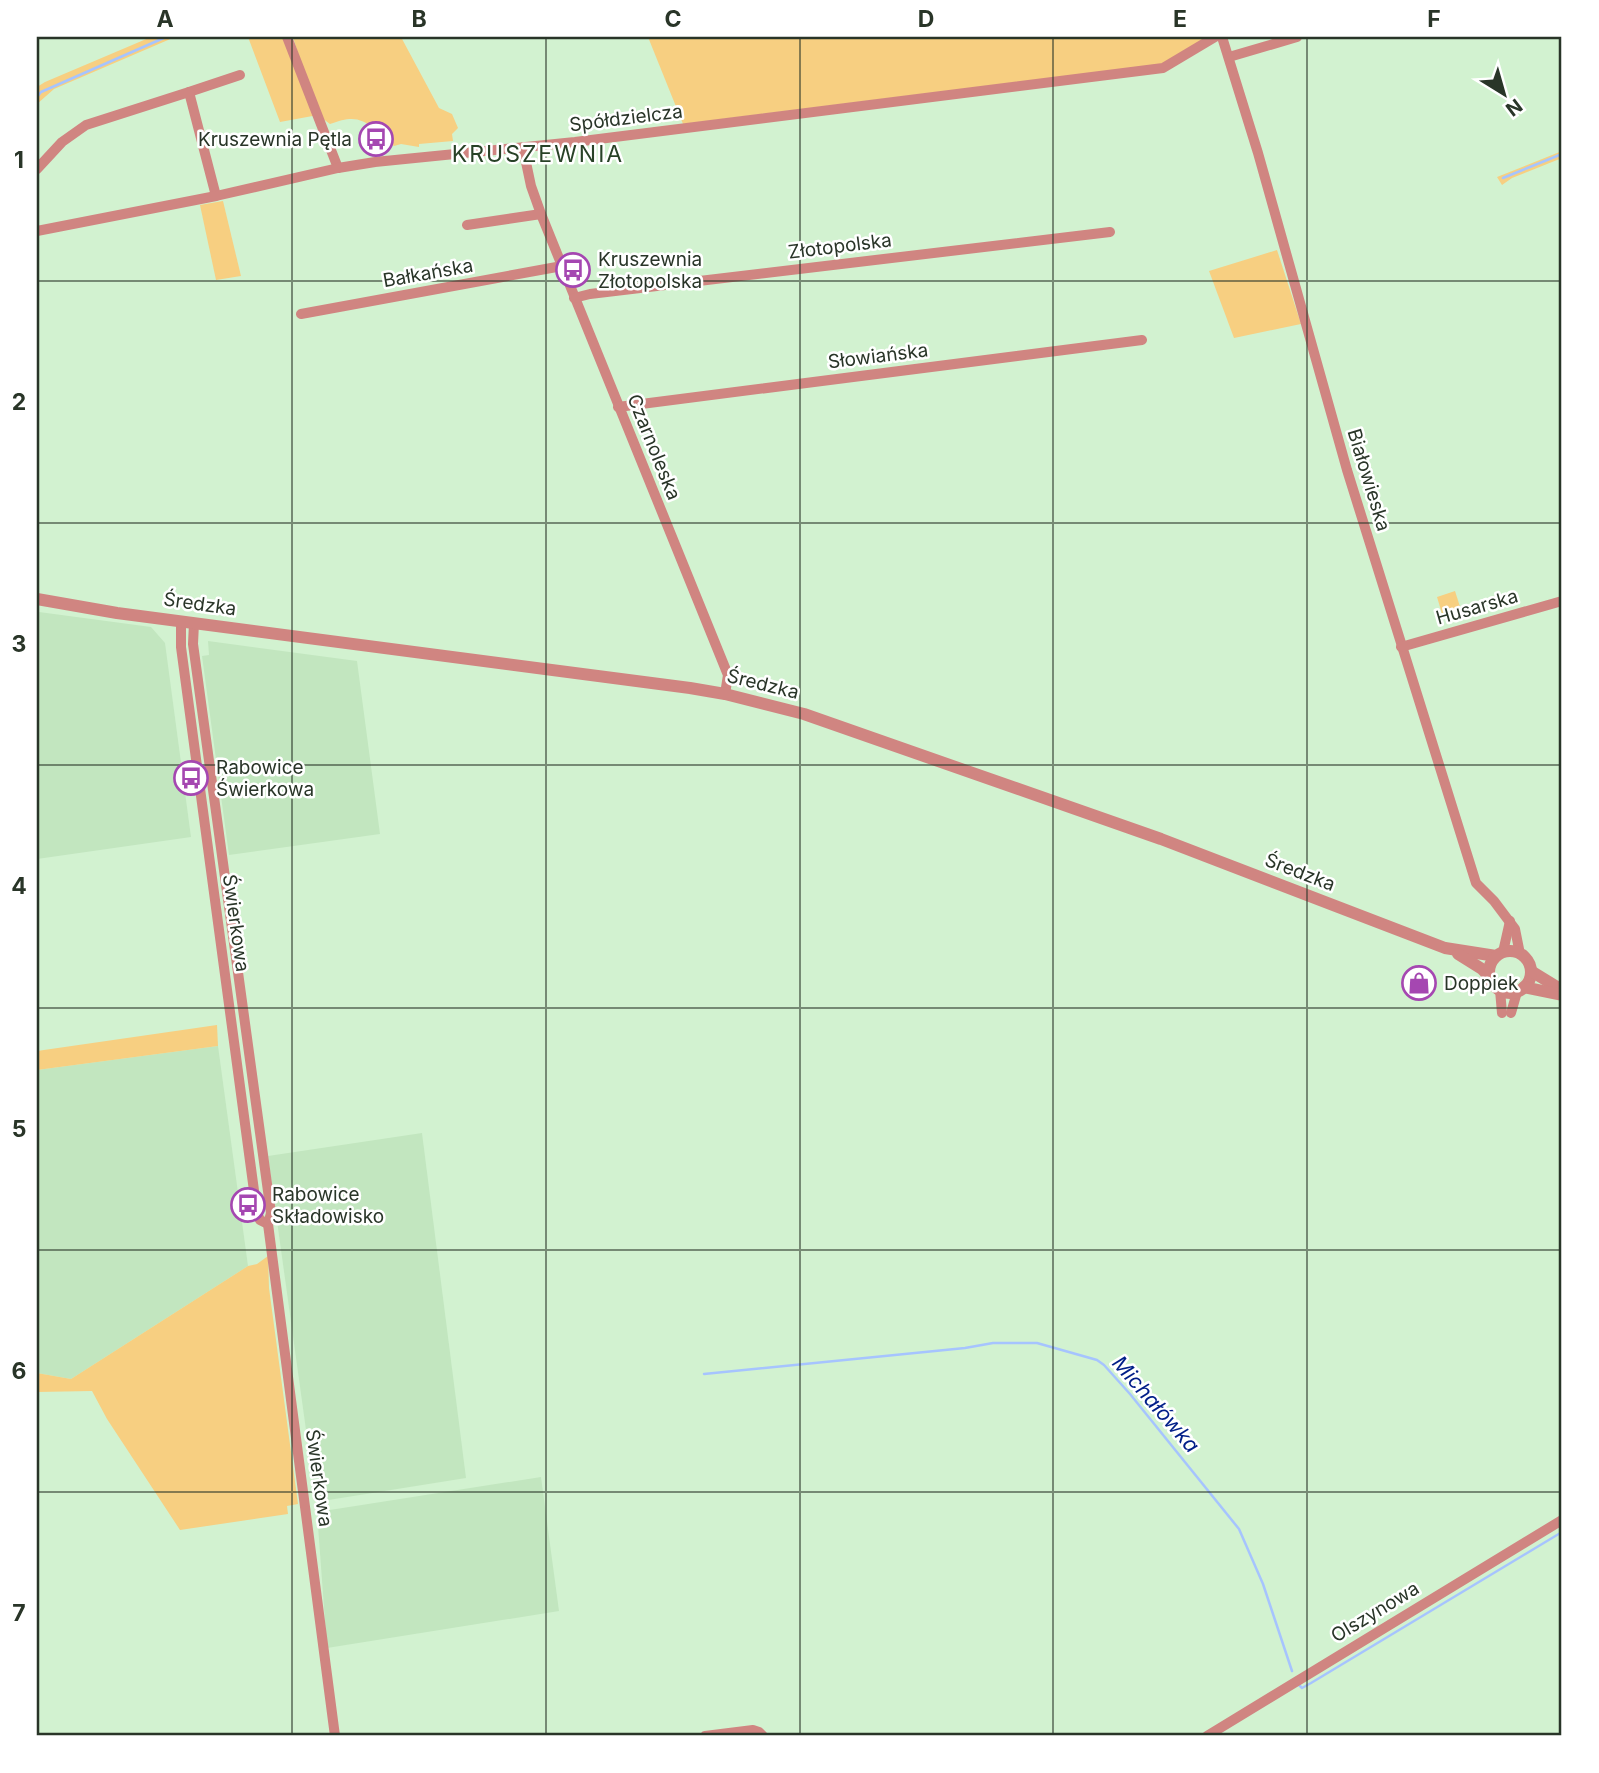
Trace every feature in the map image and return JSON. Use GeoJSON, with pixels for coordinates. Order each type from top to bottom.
{"type":"FeatureCollection","features":[{"type":"Feature","properties":{"kind":"street"},"geometry":{"type":"LineString","coordinates":[[288,37],[338,168]]}},
{"type":"Feature","properties":{"kind":"street","name":"Spółdzielcza"},"geometry":{"type":"LineString","coordinates":[[37,229],[216,196],[338,168],[523,148],[1163,68],[1214,37]]}},
{"type":"Feature","properties":{"kind":"street","name":"Białowieska"},"geometry":{"type":"LineString","coordinates":[[1222,37],[1258,153],[1343,457],[1476,883],[1515,929],[1520,954]]}},
{"type":"Feature","properties":{"kind":"street"},"geometry":{"type":"LineString","coordinates":[[1229,57],[1297,37]]}},
{"type":"Feature","properties":{"kind":"street"},"geometry":{"type":"LineString","coordinates":[[37,169],[62,142],[86,125],[240,75]]}},
{"type":"Feature","properties":{"kind":"street"},"geometry":{"type":"LineString","coordinates":[[188,92],[216,196]]}},
{"type":"Feature","properties":{"kind":"street","name":"Czarnoleska"},"geometry":{"type":"LineString","coordinates":[[523,148],[531,186],[541,214],[728,675],[725,694]]}},
{"type":"Feature","properties":{"kind":"street"},"geometry":{"type":"LineString","coordinates":[[467,225],[541,214]]}},
{"type":"Feature","properties":{"kind":"street","name":"Złotopolska"},"geometry":{"type":"LineString","coordinates":[[574,298],[600,292],[1110,232]]}},
{"type":"Feature","properties":{"kind":"street","name":"Bałkańska"},"geometry":{"type":"LineString","coordinates":[[301,314],[562,266]]}},
{"type":"Feature","properties":{"kind":"street","name":"Słowiańska"},"geometry":{"type":"LineString","coordinates":[[618,407],[1142,340]]}},
{"type":"Feature","properties":{"kind":"street","name":"Średzka"},"geometry":{"type":"LineString","coordinates":[[37,599],[85,608],[725,694],[804,714],[1171,843],[1445,948],[1473,963],[1489,976]]}},
{"type":"Feature","properties":{"kind":"street","name":"Husarska"},"geometry":{"type":"LineString","coordinates":[[1401,647],[1562,601]]}},
{"type":"Feature","properties":{"kind":"street","name":"Świerkowa"},"geometry":{"type":"LineString","coordinates":[[187,622],[181,647],[257,1213],[260,1220],[268,1224],[335,1736]]}},
{"type":"Feature","properties":{"kind":"street"},"geometry":{"type":"LineString","coordinates":[[1510,921],[1500,954],[1490,965],[1489,976],[1494,985],[1508,993],[1520,989],[1562,992]]}},
{"type":"Feature","properties":{"kind":"street","name":"Średzka"},"geometry":{"type":"LineString","coordinates":[[1445,948],[1500,954]]}},
{"type":"Feature","properties":{"kind":"street"},"geometry":{"type":"LineString","coordinates":[[1500,954],[1512,951],[1520,954],[1528,961],[1531,971],[1529,980],[1520,989],[1506,1013],[1500,990]]}},
{"type":"Feature","properties":{"kind":"street"},"geometry":{"type":"LineString","coordinates":[[1531,971],[1562,992]]}},
{"type":"Feature","properties":{"kind":"street","name":"Olszynowa"},"geometry":{"type":"LineString","coordinates":[[1207,1736],[1562,1520]]}},
{"type":"Feature","properties":{"kind":"street"},"geometry":{"type":"LineString","coordinates":[[705,1736],[753,1730],[762,1736]]}},
{"type":"Feature","properties":{"kind":"shaded area"},"geometry":{"type":"Polygon","coordinates":[[[151,37],[175,37],[54,89],[37,104],[37,87],[45,82],[151,37]]]}},
{"type":"Feature","properties":{"kind":"shaded area"},"geometry":{"type":"Polygon","coordinates":[[[248,37],[286,37],[308,85],[293,37],[401,37],[439,108],[452,114],[458,128],[452,134],[453,141],[419,144],[419,147],[401,144],[394,146],[384,138],[387,134],[379,128],[376,130],[359,120],[349,119],[330,124],[318,115],[280,122],[248,37]]]}},
{"type":"Feature","properties":{"kind":"shaded area"},"geometry":{"type":"Polygon","coordinates":[[[648,37],[1208,37],[1166,63],[1154,65],[683,124],[648,37]]]}},
{"type":"Feature","properties":{"kind":"shaded area"},"geometry":{"type":"Polygon","coordinates":[[[1562,151],[1562,158],[1512,178],[1502,185],[1497,177],[1562,151]]]}},
{"type":"Feature","properties":{"kind":"shaded area"},"geometry":{"type":"Polygon","coordinates":[[[223,201],[241,276],[216,280],[200,205],[223,201]]]}},
{"type":"Feature","properties":{"kind":"shaded area"},"geometry":{"type":"Polygon","coordinates":[[[1277,250],[1301,324],[1234,338],[1209,271],[1277,250]]]}},
{"type":"Feature","properties":{"kind":"shaded area"},"geometry":{"type":"Polygon","coordinates":[[[1455,591],[1462,613],[1443,617],[1437,597],[1455,591]]]}},
{"type":"Feature","properties":{"kind":"shaded area"},"geometry":{"type":"Polygon","coordinates":[[[39,612],[151,627],[165,643],[191,837],[37,859],[39,612]]]}},
{"type":"Feature","properties":{"kind":"shaded area"},"geometry":{"type":"Polygon","coordinates":[[[208,641],[357,661],[380,834],[229,855],[202,656],[209,655],[208,641]]]}},
{"type":"Feature","properties":{"kind":"shaded area"},"geometry":{"type":"Polygon","coordinates":[[[217,1025],[218,1046],[37,1070],[37,1051],[217,1025]]]}},
{"type":"Feature","properties":{"kind":"shaded area"},"geometry":{"type":"Polygon","coordinates":[[[218,1046],[248,1266],[71,1379],[37,1373],[37,1070],[218,1046]]]}},
{"type":"Feature","properties":{"kind":"shaded area"},"geometry":{"type":"Polygon","coordinates":[[[422,1133],[466,1478],[316,1502],[268,1156],[422,1133]]]}},
{"type":"Feature","properties":{"kind":"shaded area"},"geometry":{"type":"Polygon","coordinates":[[[268,1256],[269,1288],[298,1504],[287,1506],[288,1514],[180,1530],[107,1419],[92,1391],[37,1392],[37,1373],[71,1379],[248,1266],[257,1264],[268,1256]]]}},
{"type":"Feature","properties":{"kind":"shaded area"},"geometry":{"type":"Polygon","coordinates":[[[541,1477],[559,1611],[327,1648],[317,1512],[541,1477]]]}},
{"type":"Feature","properties":{"kind":"waterway"},"geometry":{"type":"LineString","coordinates":[[37,97],[41,92],[166,37]]}},
{"type":"Feature","properties":{"kind":"waterway"},"geometry":{"type":"LineString","coordinates":[[1503,178],[1562,154]]}},
{"type":"Feature","properties":{"kind":"waterway","name":"Michałówka"},"geometry":{"type":"LineString","coordinates":[[704,1374],[993,1343],[1037,1343],[1097,1360],[1130,1394],[1239,1529],[1263,1584],[1292,1671]]}},
{"type":"Feature","properties":{"kind":"waterway","name":"Michałówka"},"geometry":{"type":"LineString","coordinates":[[1299,1685],[1302,1688],[1311,1683],[1562,1532]]}},
{"type":"Feature","properties":{"kind":"place","name":"Kruszewnia Pętla"},"geometry":{"type":"Point","coordinates":[376,139]}},
{"type":"Feature","properties":{"kind":"place","name":"Kruszewnia Złotopolska"},"geometry":{"type":"Point","coordinates":[573,270]}},
{"type":"Feature","properties":{"kind":"place","name":"Rabowice Świerkowa"},"geometry":{"type":"Point","coordinates":[191,778]}},
{"type":"Feature","properties":{"kind":"place","name":"Doppiek"},"geometry":{"type":"Point","coordinates":[1419,983]}},
{"type":"Feature","properties":{"kind":"place","name":"Rabowice Składowisko"},"geometry":{"type":"Point","coordinates":[248,1205]}},
{"type":"Feature","properties":{"kind":"district","name":"KRUSZEWNIA"},"geometry":{"type":"Point","coordinates":[538,154]}}]}
